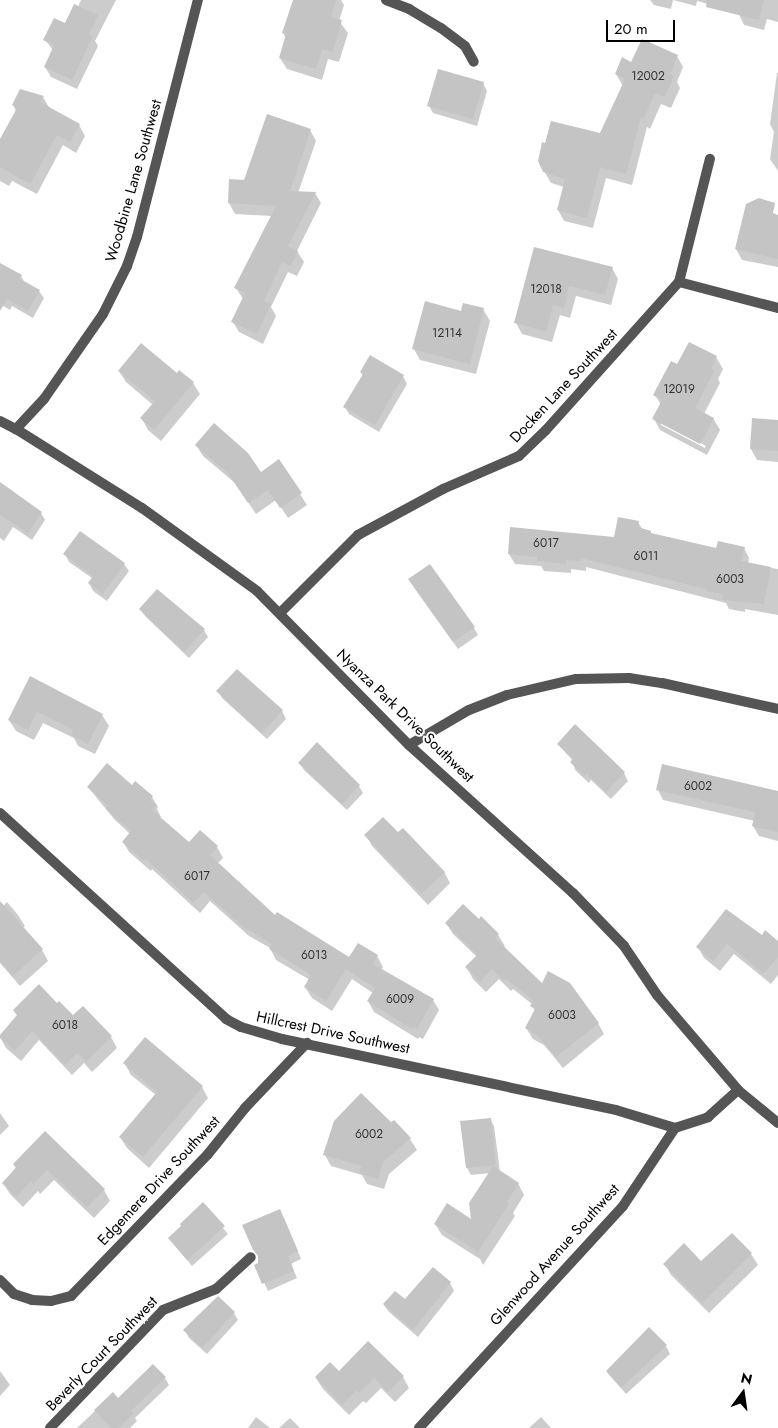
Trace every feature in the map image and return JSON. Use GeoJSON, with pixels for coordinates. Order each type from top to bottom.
{"type":"FeatureCollection","features":[{"type":"Feature","properties":{"kind":"street","name":"Woodbine Lane Southwest"},"geometry":{"type":"LineString","coordinates":[[16,429],[44,399],[103,314],[127,266],[137,238],[198,0]]}},
{"type":"Feature","properties":{"kind":"street"},"geometry":{"type":"LineString","coordinates":[[386,0],[409,9],[441,28],[464,46],[474,62]]}},
{"type":"Feature","properties":{"kind":"street","name":"Docken Lane Southwest"},"geometry":{"type":"LineString","coordinates":[[280,613],[358,535],[443,489],[519,456],[546,430],[679,282],[710,159]]}},
{"type":"Feature","properties":{"kind":"street"},"geometry":{"type":"LineString","coordinates":[[679,282],[778,308]]}},
{"type":"Feature","properties":{"kind":"street","name":"Nyanza Park Drive Southwest"},"geometry":{"type":"LineString","coordinates":[[0,421],[16,429],[142,508],[257,591],[346,683],[410,745],[573,893],[617,940],[656,995],[738,1090]]}},
{"type":"Feature","properties":{"kind":"street"},"geometry":{"type":"LineString","coordinates":[[410,745],[469,710],[507,695],[576,679],[629,678],[662,683],[778,709]]}},
{"type":"Feature","properties":{"kind":"street","name":"Hillcrest Drive Southwest"},"geometry":{"type":"LineString","coordinates":[[0,813],[226,1019],[257,1032],[616,1110],[675,1128]]}},
{"type":"Feature","properties":{"kind":"street","name":"Edgemere Drive Southwest"},"geometry":{"type":"LineString","coordinates":[[0,1280],[14,1294],[32,1300],[61,1300],[79,1289],[208,1154],[245,1108],[307,1043]]}},
{"type":"Feature","properties":{"kind":"street"},"geometry":{"type":"LineString","coordinates":[[675,1128],[708,1117],[738,1090],[778,1123]]}},
{"type":"Feature","properties":{"kind":"street","name":"Glenwood Avenue Southwest"},"geometry":{"type":"LineString","coordinates":[[419,1428],[623,1206],[675,1128]]}},
{"type":"Feature","properties":{"kind":"street","name":"Beverly Court Southwest"},"geometry":{"type":"LineString","coordinates":[[50,1428],[163,1310],[216,1289],[251,1257]]}},
{"type":"Feature","properties":{"kind":"building"},"geometry":{"type":"Polygon","coordinates":[[[293,0],[336,0],[331,17],[342,20],[333,52],[322,49],[316,69],[279,58],[286,34],[282,33],[293,0]]]}},
{"type":"Feature","properties":{"kind":"building"},"geometry":{"type":"Polygon","coordinates":[[[707,0],[764,0],[759,20],[706,7],[707,0]]]}},
{"type":"Feature","properties":{"kind":"building"},"geometry":{"type":"Polygon","coordinates":[[[74,4],[98,15],[89,34],[93,36],[72,80],[44,67],[54,45],[43,40],[54,18],[65,23],[74,4]]]}},
{"type":"Feature","properties":{"kind":"building"},"geometry":{"type":"Polygon","coordinates":[[[642,39],[678,55],[670,74],[674,76],[665,97],[655,93],[644,118],[641,117],[626,174],[600,167],[587,218],[557,210],[565,179],[543,172],[538,161],[542,142],[545,143],[551,121],[600,133],[625,79],[615,74],[622,57],[631,62],[642,39]]]}},
{"type":"Feature","properties":{"kind":"building"},"geometry":{"type":"Polygon","coordinates":[[[438,69],[484,82],[473,119],[427,106],[438,69]]]}},
{"type":"Feature","properties":{"kind":"building"},"geometry":{"type":"Polygon","coordinates":[[[20,89],[44,96],[40,102],[80,124],[70,142],[57,135],[30,184],[0,167],[0,139],[17,108],[12,105],[20,89]]]}},
{"type":"Feature","properties":{"kind":"building"},"geometry":{"type":"Polygon","coordinates":[[[267,114],[311,129],[290,191],[316,192],[288,246],[298,251],[291,266],[282,262],[264,301],[271,304],[257,334],[231,322],[245,293],[234,288],[276,206],[228,203],[229,179],[244,180],[267,114]]]}},
{"type":"Feature","properties":{"kind":"building"},"geometry":{"type":"Polygon","coordinates":[[[759,198],[775,203],[773,213],[778,215],[778,259],[735,249],[746,204],[759,198]]]}},
{"type":"Feature","properties":{"kind":"building"},"geometry":{"type":"Polygon","coordinates":[[[534,247],[613,267],[605,295],[569,286],[564,308],[553,305],[546,331],[514,323],[534,247]]]}},
{"type":"Feature","properties":{"kind":"building"},"geometry":{"type":"Polygon","coordinates":[[[0,263],[22,275],[20,279],[40,290],[28,311],[7,299],[0,311],[0,263]]]}},
{"type":"Feature","properties":{"kind":"building"},"geometry":{"type":"Polygon","coordinates":[[[425,301],[461,311],[463,303],[484,308],[470,364],[412,349],[425,301]]]}},
{"type":"Feature","properties":{"kind":"building"},"geometry":{"type":"Polygon","coordinates":[[[689,342],[717,356],[711,369],[714,371],[695,408],[714,418],[700,444],[652,419],[662,400],[653,395],[671,361],[677,364],[689,342]]]}},
{"type":"Feature","properties":{"kind":"building"},"geometry":{"type":"Polygon","coordinates":[[[141,343],[177,373],[179,370],[194,382],[154,430],[140,418],[155,401],[118,371],[141,343]]]}},
{"type":"Feature","properties":{"kind":"building"},"geometry":{"type":"Polygon","coordinates":[[[370,355],[404,375],[375,425],[343,407],[363,374],[360,372],[370,355]]]}},
{"type":"Feature","properties":{"kind":"building"},"geometry":{"type":"Polygon","coordinates":[[[752,418],[778,420],[778,451],[750,449],[752,418]]]}},
{"type":"Feature","properties":{"kind":"building"},"geometry":{"type":"Polygon","coordinates":[[[214,423],[248,453],[261,472],[279,459],[302,493],[280,508],[268,490],[248,503],[227,472],[195,445],[214,423]]]}},
{"type":"Feature","properties":{"kind":"building"},"geometry":{"type":"Polygon","coordinates":[[[0,482],[42,512],[28,533],[0,515],[0,482]]]}},
{"type":"Feature","properties":{"kind":"building"},"geometry":{"type":"Polygon","coordinates":[[[618,517],[639,521],[638,527],[651,531],[651,533],[716,548],[718,541],[745,547],[741,561],[771,567],[764,604],[722,600],[723,594],[705,591],[706,589],[581,558],[581,561],[566,560],[566,564],[537,561],[537,557],[508,554],[510,527],[614,537],[618,517]]]}},
{"type":"Feature","properties":{"kind":"building"},"geometry":{"type":"Polygon","coordinates":[[[80,531],[125,563],[103,594],[88,583],[93,576],[63,554],[80,531]]]}},
{"type":"Feature","properties":{"kind":"building"},"geometry":{"type":"Polygon","coordinates":[[[430,564],[475,627],[453,642],[408,579],[430,564]]]}},
{"type":"Feature","properties":{"kind":"building"},"geometry":{"type":"Polygon","coordinates":[[[157,589],[205,629],[184,652],[139,609],[157,589]]]}},
{"type":"Feature","properties":{"kind":"building"},"geometry":{"type":"Polygon","coordinates":[[[237,669],[283,710],[262,733],[216,691],[237,669]]]}},
{"type":"Feature","properties":{"kind":"building"},"geometry":{"type":"Polygon","coordinates":[[[30,676],[103,714],[88,744],[71,735],[73,730],[37,712],[28,730],[8,720],[30,676]]]}},
{"type":"Feature","properties":{"kind":"building"},"geometry":{"type":"Polygon","coordinates":[[[575,724],[625,772],[606,792],[587,774],[584,776],[570,762],[573,759],[557,744],[575,724]]]}},
{"type":"Feature","properties":{"kind":"building"},"geometry":{"type":"Polygon","coordinates":[[[317,742],[360,785],[342,804],[298,763],[317,742]]]}},
{"type":"Feature","properties":{"kind":"building"},"geometry":{"type":"Polygon","coordinates":[[[107,763],[132,785],[135,781],[153,796],[150,800],[156,805],[152,810],[189,842],[200,830],[218,846],[210,855],[275,915],[277,912],[349,957],[358,943],[378,955],[373,964],[434,999],[417,1029],[413,1027],[412,1029],[367,1001],[375,988],[346,969],[326,1001],[304,987],[311,975],[269,949],[272,944],[242,926],[204,892],[193,903],[146,859],[144,861],[122,842],[131,831],[106,809],[108,806],[87,787],[107,763]]]}},
{"type":"Feature","properties":{"kind":"building"},"geometry":{"type":"Polygon","coordinates":[[[662,764],[778,791],[778,832],[752,826],[755,812],[656,790],[662,764]]]}},
{"type":"Feature","properties":{"kind":"building"},"geometry":{"type":"Polygon","coordinates":[[[383,817],[398,832],[403,828],[445,872],[421,894],[364,835],[383,817]]]}},
{"type":"Feature","properties":{"kind":"building"},"geometry":{"type":"Polygon","coordinates":[[[0,901],[43,949],[13,976],[0,961],[0,901]]]}},
{"type":"Feature","properties":{"kind":"building"},"geometry":{"type":"Polygon","coordinates":[[[463,904],[479,919],[481,916],[499,934],[495,938],[542,983],[548,971],[570,983],[599,1023],[556,1057],[536,1034],[525,1028],[535,1009],[530,1006],[533,1000],[506,979],[504,981],[492,969],[480,982],[465,967],[477,955],[445,923],[463,904]]]}},
{"type":"Feature","properties":{"kind":"building"},"geometry":{"type":"Polygon","coordinates":[[[726,909],[762,935],[765,930],[778,941],[778,957],[764,974],[727,944],[713,961],[696,947],[726,909]]]}},
{"type":"Feature","properties":{"kind":"building"},"geometry":{"type":"Polygon","coordinates":[[[39,984],[57,1003],[59,1001],[73,1015],[83,1006],[112,1036],[86,1062],[77,1053],[65,1065],[32,1031],[15,1051],[0,1038],[0,1035],[17,1015],[13,1010],[39,984]]]}},
{"type":"Feature","properties":{"kind":"building"},"geometry":{"type":"Polygon","coordinates":[[[145,1037],[203,1086],[143,1157],[119,1137],[157,1092],[123,1063],[145,1037]]]}},
{"type":"Feature","properties":{"kind":"building"},"geometry":{"type":"Polygon","coordinates":[[[361,1093],[391,1122],[394,1120],[411,1138],[383,1162],[378,1179],[359,1173],[362,1166],[323,1155],[334,1121],[361,1093]]]}},
{"type":"Feature","properties":{"kind":"building"},"geometry":{"type":"Polygon","coordinates":[[[491,1118],[496,1165],[466,1168],[460,1121],[491,1118]]]}},
{"type":"Feature","properties":{"kind":"building"},"geometry":{"type":"Polygon","coordinates":[[[45,1131],[105,1189],[87,1207],[47,1170],[33,1184],[31,1181],[16,1197],[2,1183],[16,1168],[13,1164],[45,1131]]]}},
{"type":"Feature","properties":{"kind":"building"},"geometry":{"type":"Polygon","coordinates":[[[493,1166],[519,1183],[507,1202],[509,1204],[476,1255],[475,1250],[434,1224],[447,1203],[471,1219],[469,1203],[493,1166]]]}},
{"type":"Feature","properties":{"kind":"building"},"geometry":{"type":"Polygon","coordinates":[[[203,1202],[225,1226],[187,1260],[168,1238],[203,1202]]]}},
{"type":"Feature","properties":{"kind":"building"},"geometry":{"type":"Polygon","coordinates":[[[280,1209],[298,1251],[288,1256],[294,1271],[262,1284],[254,1265],[258,1263],[258,1255],[253,1250],[242,1225],[280,1209]]]}},
{"type":"Feature","properties":{"kind":"building"},"geometry":{"type":"Polygon","coordinates":[[[732,1233],[752,1253],[702,1303],[663,1264],[684,1243],[701,1261],[732,1233]]]}},
{"type":"Feature","properties":{"kind":"building"},"geometry":{"type":"Polygon","coordinates":[[[433,1267],[451,1282],[413,1330],[383,1304],[395,1291],[405,1299],[433,1267]]]}},
{"type":"Feature","properties":{"kind":"building"},"geometry":{"type":"Polygon","coordinates":[[[218,1296],[235,1312],[202,1348],[183,1330],[218,1296]]]}},
{"type":"Feature","properties":{"kind":"building"},"geometry":{"type":"Polygon","coordinates":[[[649,1327],[667,1345],[621,1388],[606,1371],[649,1327]]]}},
{"type":"Feature","properties":{"kind":"building"},"geometry":{"type":"Polygon","coordinates":[[[368,1341],[404,1376],[388,1392],[374,1378],[359,1393],[357,1390],[342,1405],[315,1377],[330,1362],[339,1371],[368,1341]]]}},
{"type":"Feature","properties":{"kind":"building"},"geometry":{"type":"Polygon","coordinates":[[[153,1364],[166,1377],[131,1411],[134,1413],[119,1428],[111,1428],[94,1410],[113,1392],[118,1398],[153,1364]]]}}]}
